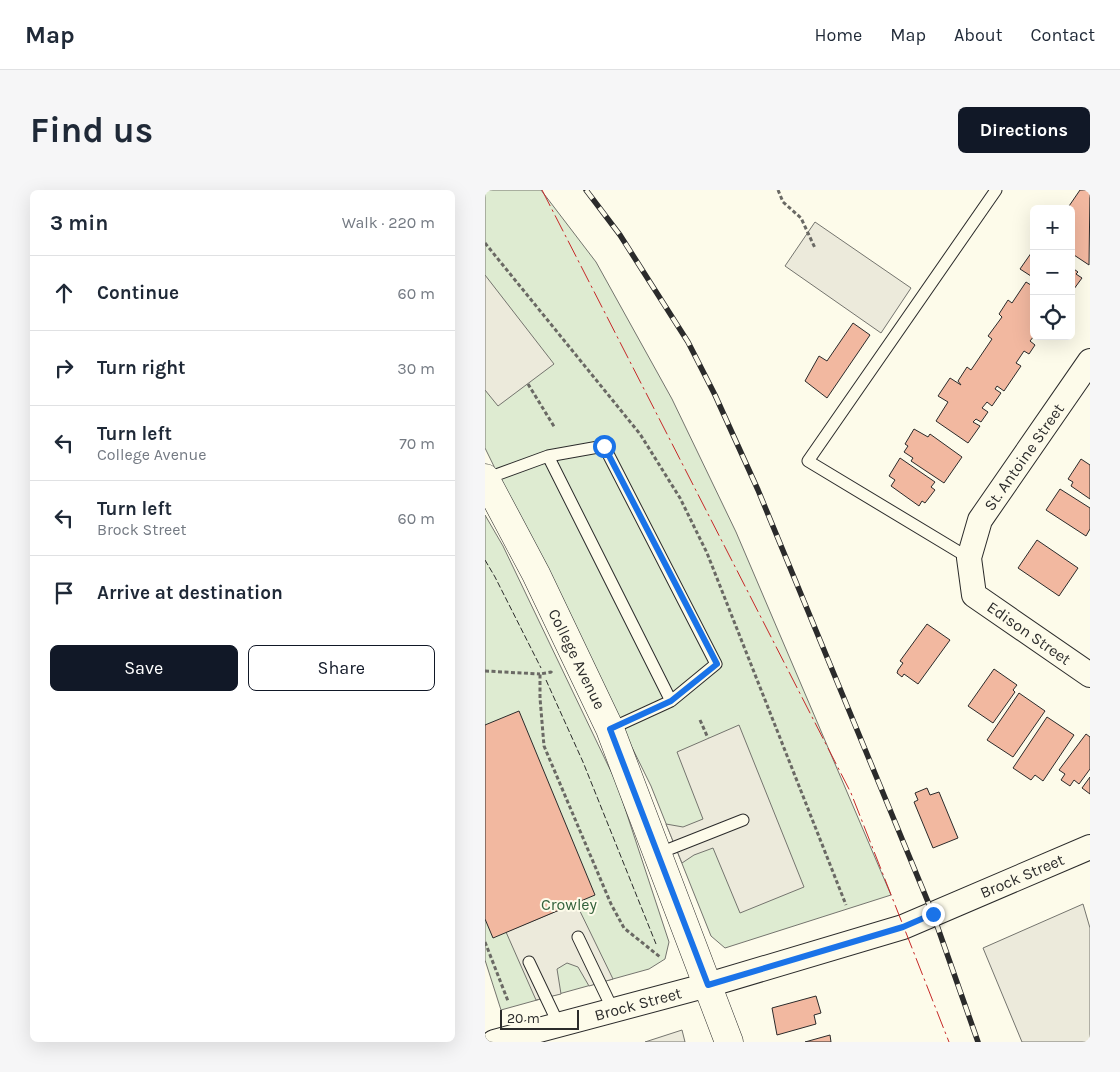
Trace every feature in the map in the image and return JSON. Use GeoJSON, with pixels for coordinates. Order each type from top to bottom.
{"type":"FeatureCollection","features":[{"type":"Feature","properties":{"kind":"street","name":"St. Antoine Street"},"geometry":{"type":"LineString","coordinates":[[969,558],[980,520],[1090,361]]}},
{"type":"Feature","properties":{"kind":"street","name":"College Avenue"},"geometry":{"type":"LineString","coordinates":[[485,479],[536,574],[610,729],[729,1042]]}},
{"type":"Feature","properties":{"kind":"street","name":"Edison Street"},"geometry":{"type":"LineString","coordinates":[[969,558],[974,595],[1088,670]]}},
{"type":"Feature","properties":{"kind":"street","name":"Brock Street"},"geometry":{"type":"LineString","coordinates":[[494,1042],[708,985],[903,927],[1090,847]]}},
{"type":"Feature","properties":{"kind":"lane"},"geometry":{"type":"LineString","coordinates":[[969,558],[808,461],[996,190]]}},
{"type":"Feature","properties":{"kind":"lane"},"geometry":{"type":"LineString","coordinates":[[485,479],[548,456],[604,446],[717,664],[671,701],[610,729]]}},
{"type":"Feature","properties":{"kind":"lane"},"geometry":{"type":"LineString","coordinates":[[548,456],[671,701]]}},
{"type":"Feature","properties":{"kind":"lane"},"geometry":{"type":"LineString","coordinates":[[657,854],[743,820]]}},
{"type":"Feature","properties":{"kind":"lane"},"geometry":{"type":"LineString","coordinates":[[578,937],[613,1010]]}},
{"type":"Feature","properties":{"kind":"lane"},"geometry":{"type":"LineString","coordinates":[[529,962],[559,1025]]}},
{"type":"Feature","properties":{"kind":"path"},"geometry":{"type":"LineString","coordinates":[[778,190],[783,202],[801,218],[815,248]]}},
{"type":"Feature","properties":{"kind":"path"},"geometry":{"type":"LineString","coordinates":[[485,243],[640,434],[680,498],[707,553],[846,905]]}},
{"type":"Feature","properties":{"kind":"path"},"geometry":{"type":"LineString","coordinates":[[528,384],[555,428]]}},
{"type":"Feature","properties":{"kind":"path"},"geometry":{"type":"LineString","coordinates":[[485,671],[540,674],[551,672],[555,681]]}},
{"type":"Feature","properties":{"kind":"path"},"geometry":{"type":"LineString","coordinates":[[540,674],[544,746],[603,886],[624,928],[660,957]]}},
{"type":"Feature","properties":{"kind":"path"},"geometry":{"type":"LineString","coordinates":[[700,720],[708,738]]}},
{"type":"Feature","properties":{"kind":"path"},"geometry":{"type":"LineString","coordinates":[[485,942],[508,1001]]}},
{"type":"Feature","properties":{"kind":"green space"},"geometry":{"type":"Polygon","coordinates":[[[485,190],[541,190],[596,262],[672,399],[736,532],[891,895],[725,948],[711,936],[651,786],[485,448],[485,190]]]}},
{"type":"Feature","properties":{"kind":"green space","name":"Crowley"},"geometry":{"type":"Polygon","coordinates":[[[485,515],[503,546],[617,784],[669,942],[665,959],[649,969],[501,1010],[485,960],[485,515]]]}},
{"type":"Feature","properties":{"kind":"shaded area"},"geometry":{"type":"Polygon","coordinates":[[[815,222],[911,288],[881,333],[785,266],[815,222]]]}},
{"type":"Feature","properties":{"kind":"shaded area"},"geometry":{"type":"Polygon","coordinates":[[[485,275],[554,364],[498,406],[485,390],[485,275]]]}},
{"type":"Feature","properties":{"kind":"shaded area"},"geometry":{"type":"Polygon","coordinates":[[[739,725],[804,887],[740,913],[713,848],[694,855],[682,863],[666,824],[683,827],[703,819],[677,752],[739,725]]]}},
{"type":"Feature","properties":{"kind":"shaded area"},"geometry":{"type":"Polygon","coordinates":[[[576,903],[613,979],[589,986],[578,967],[567,963],[557,969],[561,994],[536,1000],[506,932],[576,903]]]}},
{"type":"Feature","properties":{"kind":"shaded area"},"geometry":{"type":"Polygon","coordinates":[[[1083,904],[1090,928],[1090,1042],[1022,1042],[983,948],[1083,904]]]}},
{"type":"Feature","properties":{"kind":"shaded area"},"geometry":{"type":"Polygon","coordinates":[[[682,1030],[685,1042],[645,1042],[682,1030]]]}},
{"type":"Feature","properties":{"kind":"building"},"geometry":{"type":"Polygon","coordinates":[[[1080,190],[1090,190],[1089,265],[1075,256],[1075,205],[1070,205],[1080,190]]]}},
{"type":"Feature","properties":{"kind":"building"},"geometry":{"type":"Polygon","coordinates":[[[1030,255],[1030,275],[1020,269],[1030,255]]]}},
{"type":"Feature","properties":{"kind":"building"},"geometry":{"type":"Polygon","coordinates":[[[1075,270],[1078,272],[1076,274],[1082,278],[1075,288],[1075,270]]]}},
{"type":"Feature","properties":{"kind":"building"},"geometry":{"type":"Polygon","coordinates":[[[1026,282],[1030,284],[1030,341],[1035,345],[1029,354],[1024,351],[1016,363],[1021,366],[1004,391],[997,386],[995,389],[1001,393],[992,406],[987,402],[982,408],[988,412],[981,422],[976,419],[973,422],[980,426],[968,443],[936,421],[948,402],[938,396],[950,378],[961,385],[958,381],[967,367],[971,370],[992,339],[988,336],[1002,317],[999,314],[1008,300],[1012,303],[1026,282]]]}},
{"type":"Feature","properties":{"kind":"building"},"geometry":{"type":"Polygon","coordinates":[[[853,323],[870,335],[827,398],[805,381],[819,356],[827,361],[853,323]]]}},
{"type":"Feature","properties":{"kind":"building"},"geometry":{"type":"Polygon","coordinates":[[[914,429],[928,437],[930,434],[962,457],[944,483],[911,461],[913,458],[904,452],[908,446],[905,444],[914,429]]]}},
{"type":"Feature","properties":{"kind":"building"},"geometry":{"type":"Polygon","coordinates":[[[900,458],[935,482],[931,487],[935,490],[925,503],[922,501],[919,506],[891,486],[895,480],[889,476],[900,458]]]}},
{"type":"Feature","properties":{"kind":"building"},"geometry":{"type":"Polygon","coordinates":[[[1081,459],[1090,465],[1090,499],[1071,486],[1073,482],[1068,479],[1081,459]]]}},
{"type":"Feature","properties":{"kind":"building"},"geometry":{"type":"Polygon","coordinates":[[[1060,489],[1090,508],[1090,529],[1086,536],[1046,510],[1060,489]]]}},
{"type":"Feature","properties":{"kind":"building"},"geometry":{"type":"Polygon","coordinates":[[[1037,540],[1078,568],[1059,596],[1018,568],[1037,540]]]}},
{"type":"Feature","properties":{"kind":"building"},"geometry":{"type":"Polygon","coordinates":[[[927,624],[950,640],[918,684],[904,674],[902,677],[897,673],[903,663],[900,661],[927,624]]]}},
{"type":"Feature","properties":{"kind":"building"},"geometry":{"type":"Polygon","coordinates":[[[994,669],[1017,685],[1013,690],[1015,692],[993,723],[968,706],[994,669]]]}},
{"type":"Feature","properties":{"kind":"building"},"geometry":{"type":"Polygon","coordinates":[[[1019,693],[1045,711],[1013,757],[987,740],[1019,693]]]}},
{"type":"Feature","properties":{"kind":"building"},"geometry":{"type":"Polygon","coordinates":[[[519,711],[595,895],[493,938],[485,919],[485,725],[519,711]]]}},
{"type":"Feature","properties":{"kind":"building"},"geometry":{"type":"Polygon","coordinates":[[[1047,717],[1074,735],[1043,781],[1035,775],[1031,780],[1013,768],[1047,717]]]}},
{"type":"Feature","properties":{"kind":"building"},"geometry":{"type":"Polygon","coordinates":[[[1086,734],[1090,737],[1090,769],[1079,784],[1074,780],[1070,786],[1061,780],[1065,774],[1059,770],[1086,734]]]}},
{"type":"Feature","properties":{"kind":"building"},"geometry":{"type":"Polygon","coordinates":[[[1090,777],[1090,794],[1082,788],[1090,777]]]}},
{"type":"Feature","properties":{"kind":"building"},"geometry":{"type":"Polygon","coordinates":[[[927,788],[930,795],[939,792],[958,838],[933,848],[914,802],[918,800],[915,793],[927,788]]]}},
{"type":"Feature","properties":{"kind":"building"},"geometry":{"type":"Polygon","coordinates":[[[816,996],[821,1013],[814,1015],[816,1024],[777,1035],[772,1008],[816,996]]]}},
{"type":"Feature","properties":{"kind":"building"},"geometry":{"type":"Polygon","coordinates":[[[830,1035],[831,1042],[805,1042],[830,1035]]]}},
{"type":"Feature","properties":{"kind":"railway"},"geometry":{"type":"LineString","coordinates":[[586,190],[620,235],[688,342],[715,395],[758,490],[933,914],[978,1042]]}},
{"type":"Feature","properties":{"kind":"fence"},"geometry":{"type":"LineString","coordinates":[[485,560],[541,668]]}},
{"type":"Feature","properties":{"kind":"fence"},"geometry":{"type":"LineString","coordinates":[[546,680],[583,762],[656,944]]}},
{"type":"Feature","properties":{"kind":"power"},"geometry":{"type":"LineString","coordinates":[[542,190],[851,793],[949,1042]]}},
{"type":"Feature","properties":{"kind":"route"},"geometry":{"type":"LineString","coordinates":[[604,446],[717,664],[671,701],[610,729],[708,985],[903,927],[933,914]]}}]}
